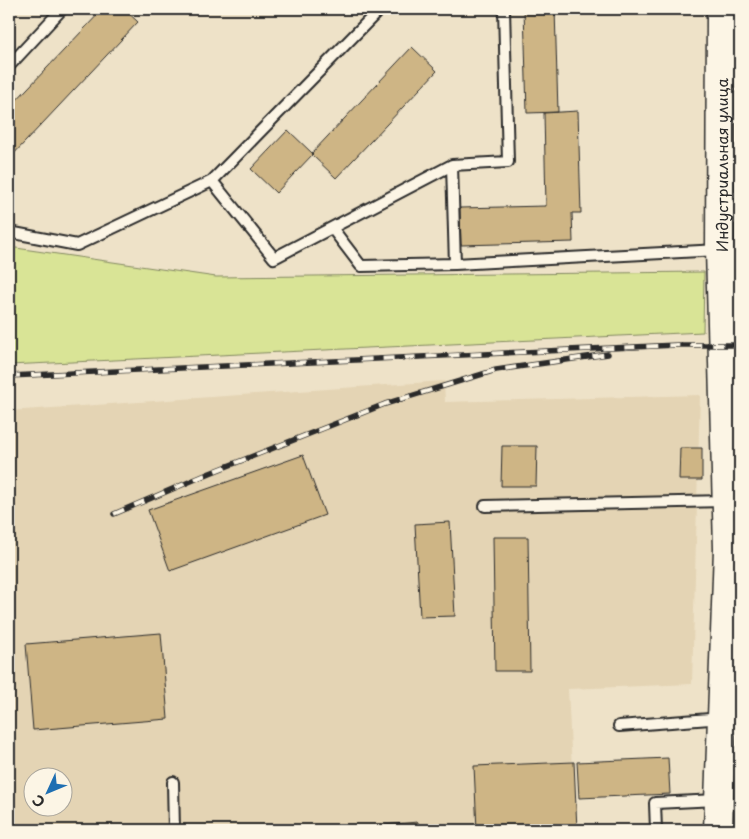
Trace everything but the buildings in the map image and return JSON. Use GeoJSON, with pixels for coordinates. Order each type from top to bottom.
{"type":"FeatureCollection","features":[{"type":"Feature","properties":{"kind":"main road","name":"Индустриальная улица"},"geometry":{"type":"LineString","coordinates":[[718,830],[718,800],[732,719],[734,548],[727,501],[720,250],[721,9]]}},
{"type":"Feature","properties":{"kind":"lane"},"geometry":{"type":"LineString","coordinates":[[9,66],[62,9]]}},
{"type":"Feature","properties":{"kind":"lane"},"geometry":{"type":"LineString","coordinates":[[9,232],[77,245],[212,181],[380,9]]}},
{"type":"Feature","properties":{"kind":"lane"},"geometry":{"type":"LineString","coordinates":[[212,181],[274,258],[452,166],[508,162],[504,9]]}},
{"type":"Feature","properties":{"kind":"lane"},"geometry":{"type":"LineString","coordinates":[[452,166],[455,264]]}},
{"type":"Feature","properties":{"kind":"lane"},"geometry":{"type":"LineString","coordinates":[[332,228],[361,266],[455,264],[720,250]]}},
{"type":"Feature","properties":{"kind":"lane"},"geometry":{"type":"LineString","coordinates":[[485,506],[727,501]]}},
{"type":"Feature","properties":{"kind":"lane"},"geometry":{"type":"LineString","coordinates":[[619,726],[732,719]]}},
{"type":"Feature","properties":{"kind":"lane"},"geometry":{"type":"LineString","coordinates":[[173,782],[174,830]]}},
{"type":"Feature","properties":{"kind":"lane"},"geometry":{"type":"LineString","coordinates":[[656,830],[656,803],[718,800]]}},
{"type":"Feature","properties":{"kind":"shaded area"},"geometry":{"type":"Polygon","coordinates":[[[444,381],[445,402],[700,395],[692,684],[568,689],[575,830],[9,830],[9,411],[444,381]]]}},
{"type":"Feature","properties":{"kind":"green space"},"geometry":{"type":"Polygon","coordinates":[[[9,247],[216,277],[704,272],[703,332],[9,365],[9,247]]]}},
{"type":"Feature","properties":{"kind":"railway"},"geometry":{"type":"LineString","coordinates":[[9,376],[677,345],[740,345]]}},
{"type":"Feature","properties":{"kind":"railway"},"geometry":{"type":"LineString","coordinates":[[114,514],[210,473],[385,404],[496,370],[608,354]]}}]}
